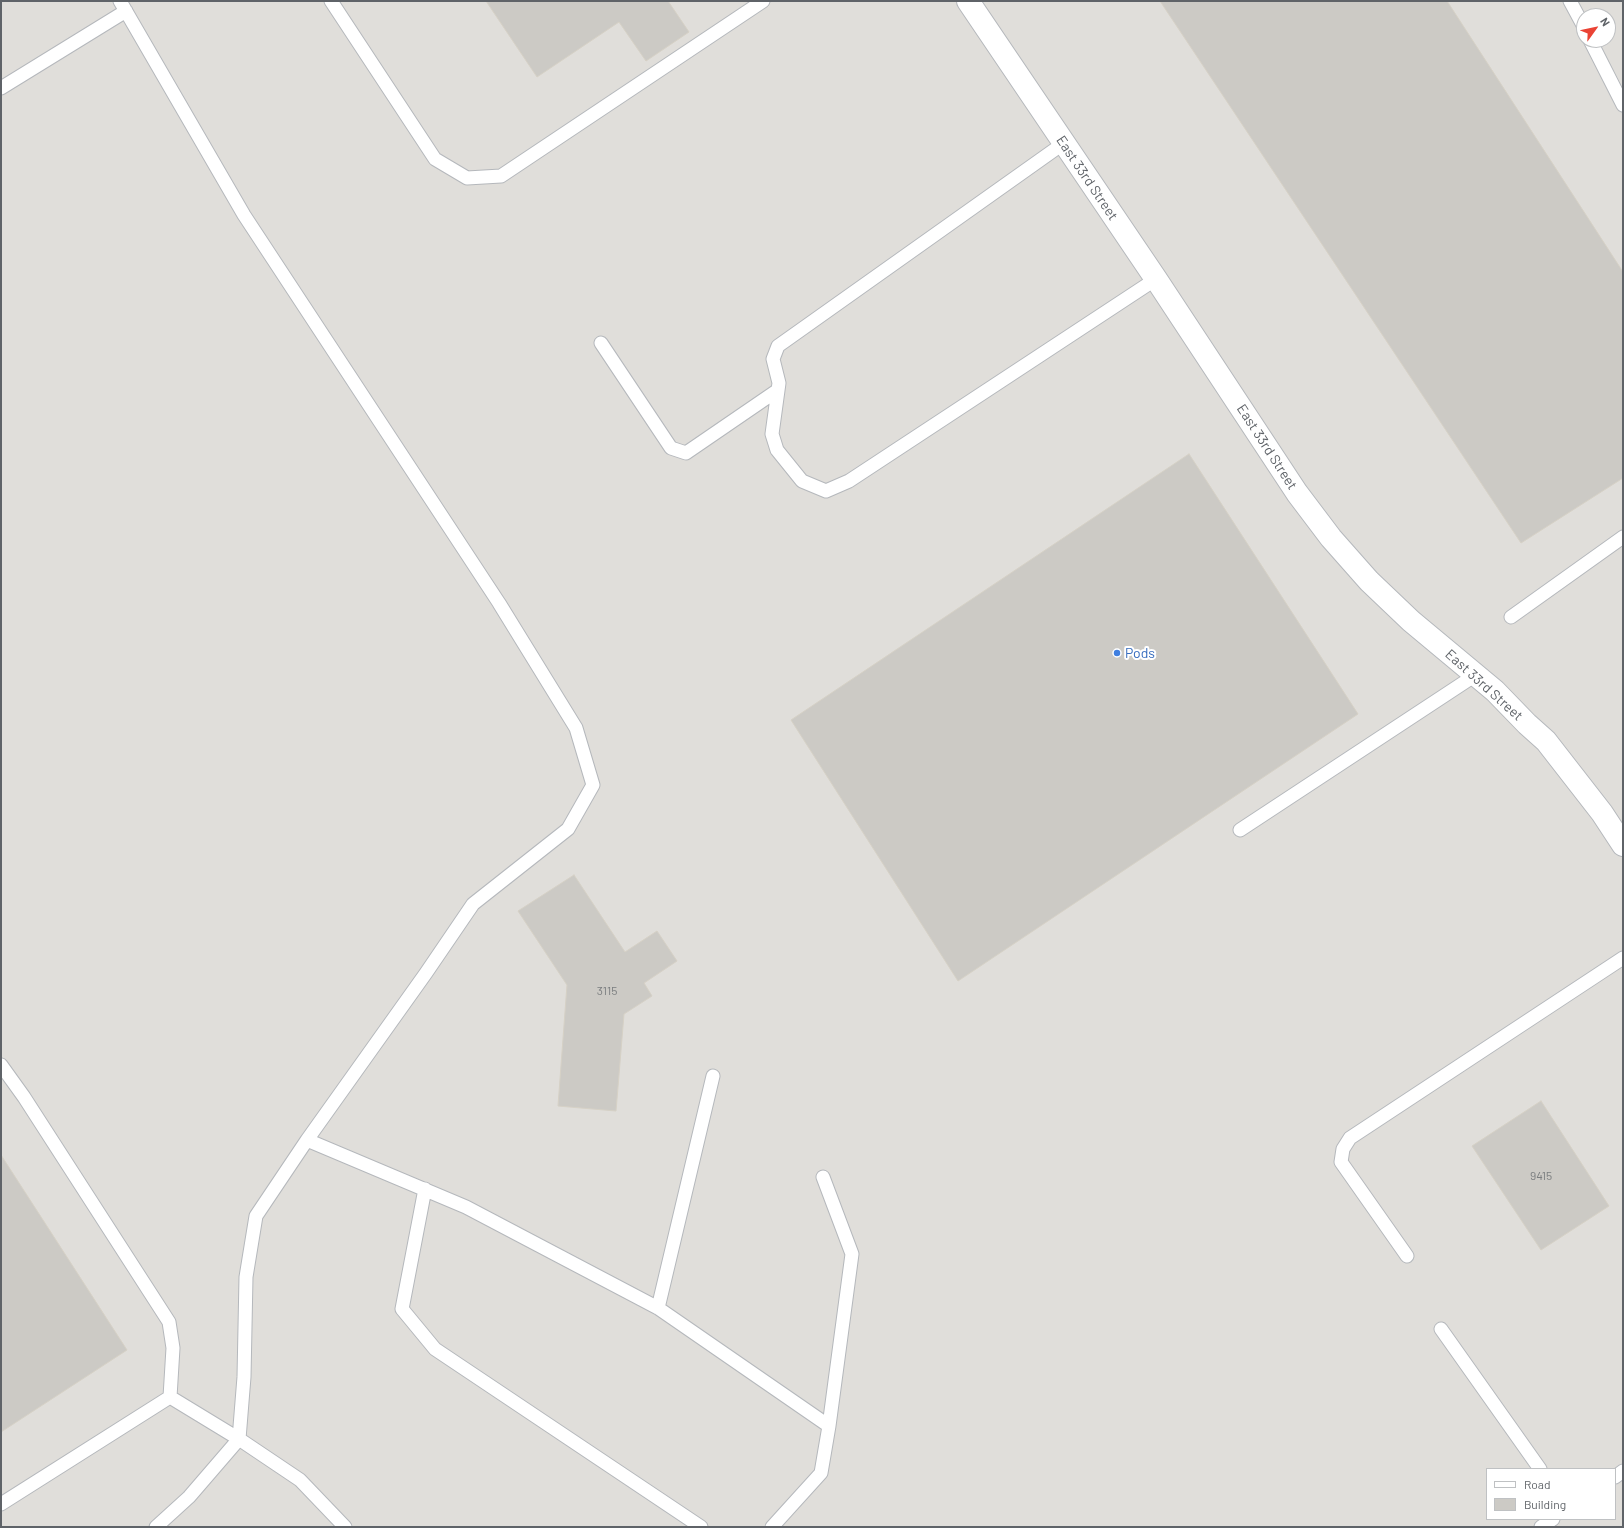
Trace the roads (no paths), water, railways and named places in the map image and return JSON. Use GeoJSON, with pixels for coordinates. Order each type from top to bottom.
{"type":"FeatureCollection","features":[{"type":"Feature","properties":{"kind":"street","name":"East 33rd Street"},"geometry":{"type":"LineString","coordinates":[[968,1],[1156,279],[1297,493],[1331,538],[1369,581],[1411,621],[1477,674],[1546,741],[1602,813],[1622,842]]}},
{"type":"Feature","properties":{"kind":"lane"},"geometry":{"type":"LineString","coordinates":[[331,1],[435,159],[467,178],[501,176],[763,1]]}},
{"type":"Feature","properties":{"kind":"lane"},"geometry":{"type":"LineString","coordinates":[[1570,1],[1576,12]]}},
{"type":"Feature","properties":{"kind":"lane"},"geometry":{"type":"LineString","coordinates":[[1,88],[123,6],[244,215],[499,603],[576,728],[593,785],[568,829],[473,904],[426,973],[307,1140],[256,1216],[246,1277],[244,1377],[239,1439],[188,1497],[156,1527]]}},
{"type":"Feature","properties":{"kind":"lane"},"geometry":{"type":"LineString","coordinates":[[1594,48],[1623,105]]}},
{"type":"Feature","properties":{"kind":"lane"},"geometry":{"type":"LineString","coordinates":[[1064,143],[778,346],[773,360],[778,390],[772,434],[777,450],[802,481],[826,491],[849,481],[1156,279]]}},
{"type":"Feature","properties":{"kind":"lane"},"geometry":{"type":"LineString","coordinates":[[601,343],[671,448],[686,453],[778,390]]}},
{"type":"Feature","properties":{"kind":"lane"},"geometry":{"type":"LineString","coordinates":[[1511,617],[1623,537]]}},
{"type":"Feature","properties":{"kind":"lane"},"geometry":{"type":"LineString","coordinates":[[1240,830],[1477,674]]}},
{"type":"Feature","properties":{"kind":"lane"},"geometry":{"type":"LineString","coordinates":[[1407,1256],[1341,1162],[1343,1149],[1350,1138],[1623,958]]}},
{"type":"Feature","properties":{"kind":"lane"},"geometry":{"type":"LineString","coordinates":[[1,1065],[24,1097],[169,1322],[173,1348],[170,1397]]}},
{"type":"Feature","properties":{"kind":"lane"},"geometry":{"type":"LineString","coordinates":[[658,1308],[713,1076]]}},
{"type":"Feature","properties":{"kind":"lane"},"geometry":{"type":"LineString","coordinates":[[307,1140],[466,1207],[658,1308],[829,1426]]}},
{"type":"Feature","properties":{"kind":"lane"},"geometry":{"type":"LineString","coordinates":[[772,1527],[821,1473],[829,1426],[852,1254],[823,1177]]}},
{"type":"Feature","properties":{"kind":"lane"},"geometry":{"type":"LineString","coordinates":[[425,1189],[402,1309],[435,1349],[701,1527]]}},
{"type":"Feature","properties":{"kind":"lane"},"geometry":{"type":"LineString","coordinates":[[1441,1329],[1539,1468]]}},
{"type":"Feature","properties":{"kind":"lane"},"geometry":{"type":"LineString","coordinates":[[170,1397],[239,1439],[300,1480],[345,1527]]}},
{"type":"Feature","properties":{"kind":"lane"},"geometry":{"type":"LineString","coordinates":[[1,1504],[170,1397]]}},
{"type":"Feature","properties":{"kind":"lane"},"geometry":{"type":"LineString","coordinates":[[1541,1527],[1552,1520]]}},
{"type":"Feature","properties":{"kind":"place","name":"Pods"},"geometry":{"type":"Point","coordinates":[1117,653]}}]}
